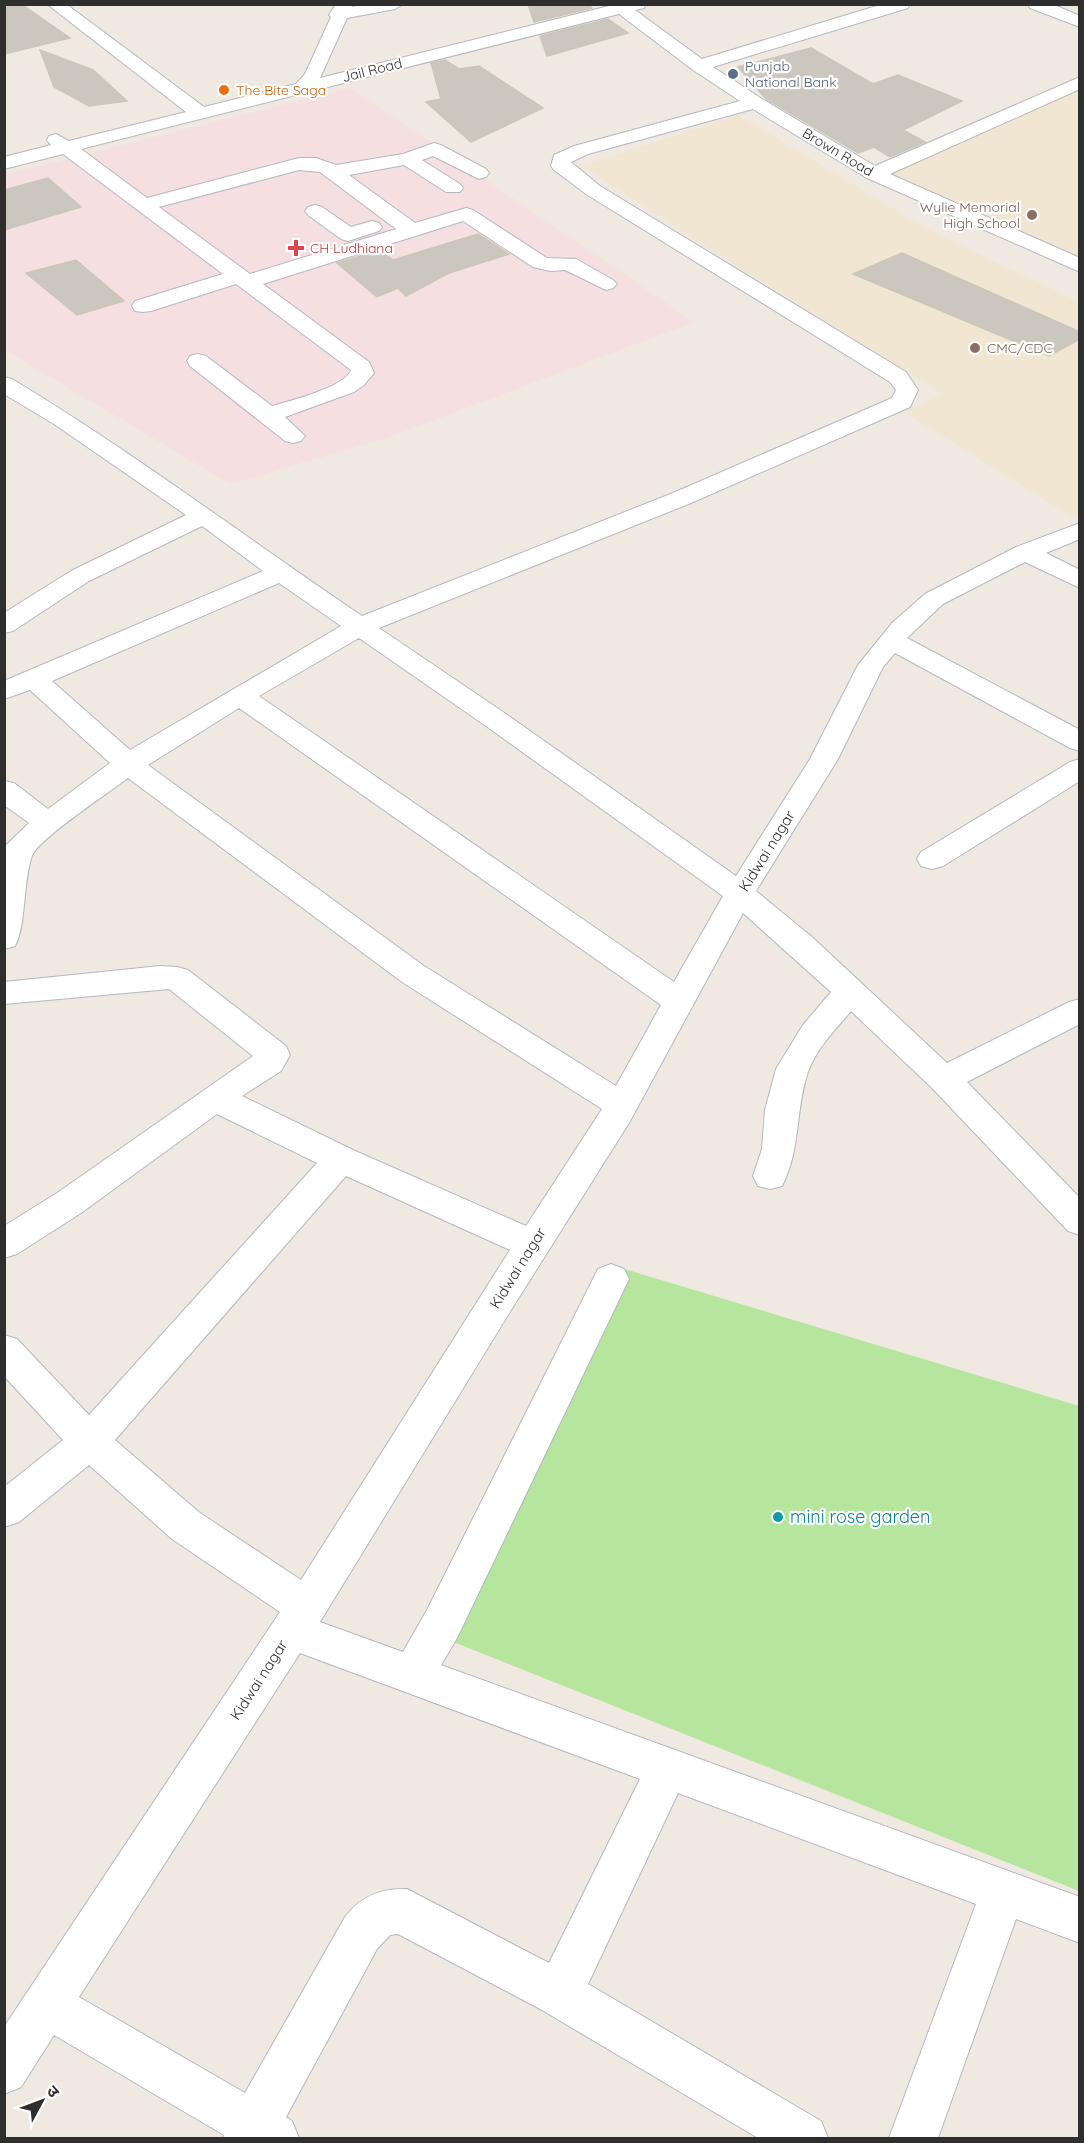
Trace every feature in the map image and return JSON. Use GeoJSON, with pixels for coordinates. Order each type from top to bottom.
{"type":"FeatureCollection","features":[{"type":"Feature","properties":{"kind":"street"},"geometry":{"type":"LineString","coordinates":[[56,4],[82,25],[203,108]]}},
{"type":"Feature","properties":{"kind":"street"},"geometry":{"type":"LineString","coordinates":[[308,81],[341,10],[395,4]]}},
{"type":"Feature","properties":{"kind":"street"},"geometry":{"type":"LineString","coordinates":[[308,81],[600,4]]}},
{"type":"Feature","properties":{"kind":"street"},"geometry":{"type":"LineString","coordinates":[[699,66],[902,4]]}},
{"type":"Feature","properties":{"kind":"street"},"geometry":{"type":"LineString","coordinates":[[1036,4],[1080,22]]}},
{"type":"Feature","properties":{"kind":"street","name":"Jail Road"},"geometry":{"type":"LineString","coordinates":[[60,144],[308,81],[625,6]]}},
{"type":"Feature","properties":{"kind":"street","name":"Brown Road"},"geometry":{"type":"LineString","coordinates":[[625,6],[699,66],[755,103],[874,174],[1080,266]]}},
{"type":"Feature","properties":{"kind":"street"},"geometry":{"type":"LineString","coordinates":[[82,25],[105,20],[203,108]]}},
{"type":"Feature","properties":{"kind":"street"},"geometry":{"type":"LineString","coordinates":[[874,174],[1080,82]]}},
{"type":"Feature","properties":{"kind":"street"},"geometry":{"type":"LineString","coordinates":[[5,926],[11,849],[128,764],[240,696],[359,627],[682,498],[902,402],[907,390],[898,377],[593,190],[561,166],[561,159],[581,150],[755,103]]}},
{"type":"Feature","properties":{"kind":"street"},"geometry":{"type":"LineString","coordinates":[[4,153],[60,144],[361,368],[363,373],[359,379],[345,387],[269,415]]}},
{"type":"Feature","properties":{"kind":"street"},"geometry":{"type":"LineString","coordinates":[[4,163],[60,144]]}},
{"type":"Feature","properties":{"kind":"street"},"geometry":{"type":"LineString","coordinates":[[332,172],[407,159],[436,149],[479,173]]}},
{"type":"Feature","properties":{"kind":"street"},"geometry":{"type":"LineString","coordinates":[[407,159],[453,188]]}},
{"type":"Feature","properties":{"kind":"street"},"geometry":{"type":"LineString","coordinates":[[144,205],[305,163],[322,165],[412,231]]}},
{"type":"Feature","properties":{"kind":"street"},"geometry":{"type":"LineString","coordinates":[[315,211],[355,241]]}},
{"type":"Feature","properties":{"kind":"street"},"geometry":{"type":"LineString","coordinates":[[143,306],[242,279],[355,241],[412,231],[466,214],[540,263],[550,265],[569,263],[606,284]]}},
{"type":"Feature","properties":{"kind":"street"},"geometry":{"type":"LineString","coordinates":[[355,241],[372,227]]}},
{"type":"Feature","properties":{"kind":"street"},"geometry":{"type":"LineString","coordinates":[[198,360],[293,436]]}},
{"type":"Feature","properties":{"kind":"street"},"geometry":{"type":"LineString","coordinates":[[4,384],[62,419],[204,516],[281,573],[496,720],[740,894],[801,945],[944,1078],[1080,1221]]}},
{"type":"Feature","properties":{"kind":"street"},"geometry":{"type":"LineString","coordinates":[[4,625],[80,576],[204,516]]}},
{"type":"Feature","properties":{"kind":"street","name":"Kidwai nagar"},"geometry":{"type":"LineString","coordinates":[[4,2070],[299,1619],[621,1105],[740,894],[824,759],[871,665],[891,640],[934,599],[1025,552],[1080,530]]}},
{"type":"Feature","properties":{"kind":"street"},"geometry":{"type":"LineString","coordinates":[[1025,552],[1080,580]]}},
{"type":"Feature","properties":{"kind":"street"},"geometry":{"type":"LineString","coordinates":[[4,691],[281,573]]}},
{"type":"Feature","properties":{"kind":"street"},"geometry":{"type":"LineString","coordinates":[[891,640],[1080,742]]}},
{"type":"Feature","properties":{"kind":"street"},"geometry":{"type":"LineString","coordinates":[[33,678],[128,764],[413,975],[621,1105]]}},
{"type":"Feature","properties":{"kind":"street"},"geometry":{"type":"LineString","coordinates":[[240,696],[679,1002]]}},
{"type":"Feature","properties":{"kind":"street"},"geometry":{"type":"LineString","coordinates":[[932,859],[1080,768]]}},
{"type":"Feature","properties":{"kind":"street"},"geometry":{"type":"LineString","coordinates":[[4,790],[48,823]]}},
{"type":"Feature","properties":{"kind":"street"},"geometry":{"type":"LineString","coordinates":[[4,993],[160,977],[177,978],[274,1055],[269,1062],[69,1203],[4,1244]]}},
{"type":"Feature","properties":{"kind":"street"},"geometry":{"type":"LineString","coordinates":[[770,1176],[779,1149],[782,1110],[792,1069],[814,1033],[850,991]]}},
{"type":"Feature","properties":{"kind":"street"},"geometry":{"type":"LineString","coordinates":[[944,1078],[1080,1010]]}},
{"type":"Feature","properties":{"kind":"street"},"geometry":{"type":"LineString","coordinates":[[215,1098],[341,1159],[533,1245]]}},
{"type":"Feature","properties":{"kind":"street"},"geometry":{"type":"LineString","coordinates":[[5,1510],[89,1442],[341,1159]]}},
{"type":"Feature","properties":{"kind":"street"},"geometry":{"type":"LineString","coordinates":[[412,1675],[442,1624],[610,1279]]}},
{"type":"Feature","properties":{"kind":"street"},"geometry":{"type":"LineString","coordinates":[[4,1350],[89,1442],[186,1527],[299,1619],[412,1675],[1080,1920]]}},
{"type":"Feature","properties":{"kind":"street"},"geometry":{"type":"LineString","coordinates":[[560,1993],[668,1768]]}},
{"type":"Feature","properties":{"kind":"street"},"geometry":{"type":"LineString","coordinates":[[914,2139],[1003,1891]]}},
{"type":"Feature","properties":{"kind":"street"},"geometry":{"type":"LineString","coordinates":[[46,2004],[258,2134],[361,1933],[371,1919],[382,1912],[407,1912],[560,1993],[804,2139]]}},
{"type":"Feature","properties":{"kind":"shaded area","name":"CH Ludhiana"},"geometry":{"type":"Polygon","coordinates":[[[351,88],[694,322],[387,438],[230,484],[5,350],[4,175],[351,88]]]}},
{"type":"Feature","properties":{"kind":"shaded area","name":"Wylie Memorial High School"},"geometry":{"type":"Polygon","coordinates":[[[1079,92],[1079,256],[891,173],[1079,92]]]}},
{"type":"Feature","properties":{"kind":"shaded area","name":"CMC/CDC"},"geometry":{"type":"Polygon","coordinates":[[[738,115],[923,227],[1079,302],[1079,516],[1074,518],[904,412],[943,394],[691,237],[582,166],[738,115]]]}},
{"type":"Feature","properties":{"kind":"green space","name":"mini rose garden"},"geometry":{"type":"Polygon","coordinates":[[[608,1264],[1079,1406],[1079,1891],[418,1628],[608,1264]]]}},
{"type":"Feature","properties":{"kind":"building"},"geometry":{"type":"Polygon","coordinates":[[[4,4],[21,4],[70,38],[4,54],[4,4]]]}},
{"type":"Feature","properties":{"kind":"building"},"geometry":{"type":"Polygon","coordinates":[[[528,4],[587,4],[592,8],[534,22],[528,4]]]}},
{"type":"Feature","properties":{"kind":"building"},"geometry":{"type":"Polygon","coordinates":[[[608,19],[628,33],[547,56],[540,36],[608,19]]]}},
{"type":"Feature","properties":{"kind":"building"},"geometry":{"type":"Polygon","coordinates":[[[811,48],[873,84],[898,75],[962,101],[903,130],[925,142],[890,157],[874,147],[858,153],[766,99],[738,67],[811,48]]]}},
{"type":"Feature","properties":{"kind":"building"},"geometry":{"type":"Polygon","coordinates":[[[40,50],[93,70],[127,101],[89,106],[54,87],[40,50]]]}},
{"type":"Feature","properties":{"kind":"building"},"geometry":{"type":"Polygon","coordinates":[[[445,60],[459,69],[479,66],[543,108],[471,142],[426,102],[441,99],[431,63],[445,60]]]}},
{"type":"Feature","properties":{"kind":"building"},"geometry":{"type":"Polygon","coordinates":[[[48,178],[81,207],[4,230],[4,190],[48,178]]]}},
{"type":"Feature","properties":{"kind":"building"},"geometry":{"type":"Polygon","coordinates":[[[478,234],[509,254],[449,273],[406,296],[398,288],[377,297],[337,263],[379,250],[393,260],[478,234]]]}},
{"type":"Feature","properties":{"kind":"building"},"geometry":{"type":"Polygon","coordinates":[[[902,253],[1080,332],[1080,339],[1049,356],[853,274],[902,253]]]}},
{"type":"Feature","properties":{"kind":"building"},"geometry":{"type":"Polygon","coordinates":[[[76,260],[124,301],[77,315],[26,273],[76,260]]]}},
{"type":"Feature","properties":{"kind":"place","name":"Punjab National Bank"},"geometry":{"type":"Point","coordinates":[733,74]}},
{"type":"Feature","properties":{"kind":"place","name":"The Bite Saga"},"geometry":{"type":"Point","coordinates":[224,90]}},
{"type":"Feature","properties":{"kind":"place","name":"Wylie Memorial High School"},"geometry":{"type":"Point","coordinates":[1032,215]}},
{"type":"Feature","properties":{"kind":"place","name":"CH Ludhiana"},"geometry":{"type":"Point","coordinates":[296,248]}},
{"type":"Feature","properties":{"kind":"place","name":"CMC/CDC"},"geometry":{"type":"Point","coordinates":[975,348]}},
{"type":"Feature","properties":{"kind":"place","name":"mini rose garden"},"geometry":{"type":"Point","coordinates":[778,1517]}}]}
